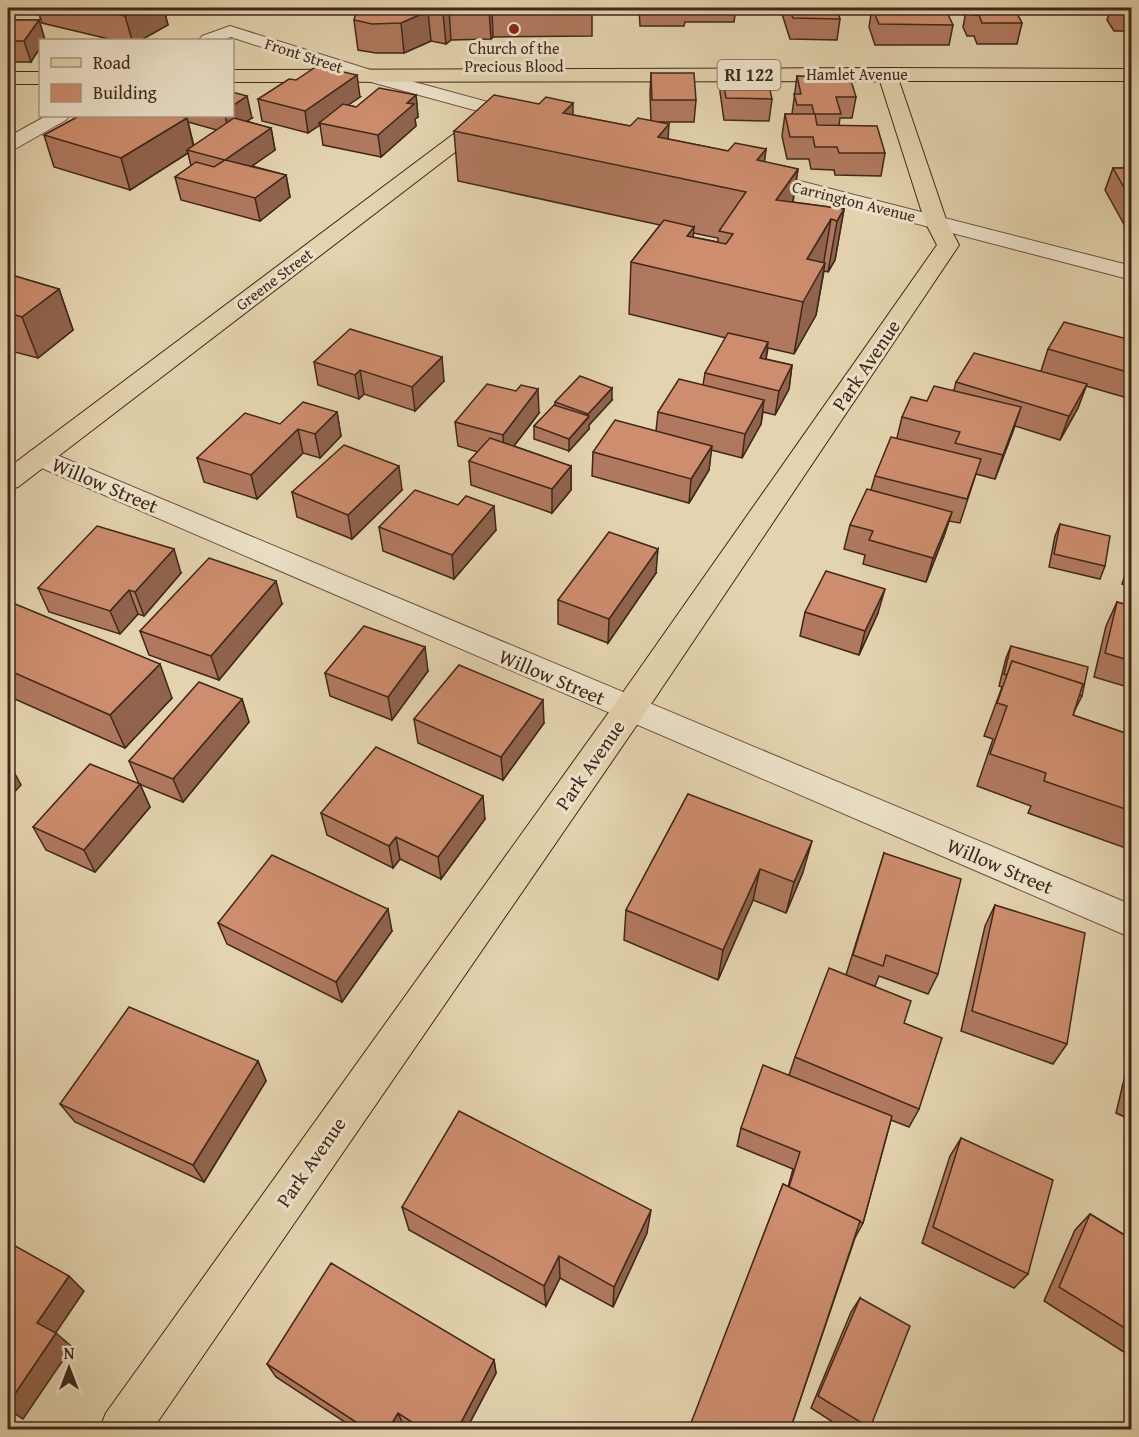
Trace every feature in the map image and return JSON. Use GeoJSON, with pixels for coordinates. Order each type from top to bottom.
{"type":"FeatureCollection","features":[{"type":"Feature","properties":{"kind":"main road","name":"Park Avenue"},"geometry":{"type":"LineString","coordinates":[[123,1430],[629,710],[948,245],[936,222],[887,74]]}},
{"type":"Feature","properties":{"kind":"main road","name":"Hamlet Avenue"},"geometry":{"type":"LineString","coordinates":[[367,75],[1131,75]]}},
{"type":"Feature","properties":{"kind":"main road","name":"RI 122"},"geometry":{"type":"LineString","coordinates":[[234,76],[367,75]]}},
{"type":"Feature","properties":{"kind":"main road","name":"Greene Street"},"geometry":{"type":"LineString","coordinates":[[8,481],[497,111],[540,75]]}},
{"type":"Feature","properties":{"kind":"main road"},"geometry":{"type":"LineString","coordinates":[[8,78],[39,78]]}},
{"type":"Feature","properties":{"kind":"street","name":"Front Street"},"geometry":{"type":"LineString","coordinates":[[210,39],[230,31],[367,75]]}},
{"type":"Feature","properties":{"kind":"street"},"geometry":{"type":"LineString","coordinates":[[367,75],[544,122]]}},
{"type":"Feature","properties":{"kind":"street"},"geometry":{"type":"LineString","coordinates":[[8,145],[57,117]]}},
{"type":"Feature","properties":{"kind":"street","name":"Carrington Avenue"},"geometry":{"type":"LineString","coordinates":[[728,169],[1131,273]]}},
{"type":"Feature","properties":{"kind":"street","name":"Willow Street"},"geometry":{"type":"LineString","coordinates":[[40,457],[629,710],[1131,922]]}},
{"type":"Feature","properties":{"kind":"building"},"geometry":{"type":"Polygon","coordinates":[[[90,8],[140,8],[125,16],[90,8]]]}},
{"type":"Feature","properties":{"kind":"building"},"geometry":{"type":"Polygon","coordinates":[[[363,8],[492,8],[489,10],[449,10],[443,14],[428,11],[401,23],[372,24],[354,20],[356,12],[363,8]]]}},
{"type":"Feature","properties":{"kind":"building"},"geometry":{"type":"Polygon","coordinates":[[[789,8],[836,8],[840,19],[793,18],[789,8]]]}},
{"type":"Feature","properties":{"kind":"building"},"geometry":{"type":"Polygon","coordinates":[[[872,8],[945,8],[953,25],[879,24],[872,8]]]}},
{"type":"Feature","properties":{"kind":"building"},"geometry":{"type":"Polygon","coordinates":[[[968,8],[1014,8],[1022,23],[982,23],[979,15],[972,15],[968,8]]]}},
{"type":"Feature","properties":{"kind":"building"},"geometry":{"type":"Polygon","coordinates":[[[1119,8],[1131,8],[1131,10],[1120,10],[1119,8]]]}},
{"type":"Feature","properties":{"kind":"building"},"geometry":{"type":"Polygon","coordinates":[[[8,20],[39,20],[24,41],[8,41],[8,20]]]}},
{"type":"Feature","properties":{"kind":"building"},"geometry":{"type":"Polygon","coordinates":[[[317,66],[357,75],[305,111],[258,99],[289,79],[296,80],[317,66]]]}},
{"type":"Feature","properties":{"kind":"building"},"geometry":{"type":"Polygon","coordinates":[[[722,71],[766,71],[772,99],[726,98],[722,71]]]}},
{"type":"Feature","properties":{"kind":"building"},"geometry":{"type":"Polygon","coordinates":[[[651,73],[694,73],[696,100],[652,100],[651,73]]]}},
{"type":"Feature","properties":{"kind":"building"},"geometry":{"type":"Polygon","coordinates":[[[797,76],[850,77],[856,97],[836,97],[841,114],[814,114],[812,105],[797,105],[794,94],[801,94],[797,76]]]}},
{"type":"Feature","properties":{"kind":"building"},"geometry":{"type":"Polygon","coordinates":[[[379,88],[416,95],[407,103],[414,104],[378,135],[319,123],[343,104],[356,107],[379,88]]]}},
{"type":"Feature","properties":{"kind":"building"},"geometry":{"type":"Polygon","coordinates":[[[234,93],[247,96],[234,105],[234,93]]]}},
{"type":"Feature","properties":{"kind":"building"},"geometry":{"type":"Polygon","coordinates":[[[494,95],[539,104],[546,97],[573,103],[563,113],[630,126],[638,118],[669,124],[658,137],[728,151],[735,143],[766,149],[757,160],[798,169],[776,200],[844,209],[837,221],[831,219],[807,259],[825,263],[803,302],[631,262],[664,220],[694,227],[687,236],[726,244],[733,234],[719,231],[746,192],[454,131],[494,95]]]}},
{"type":"Feature","properties":{"kind":"building"},"geometry":{"type":"Polygon","coordinates":[[[785,114],[815,114],[817,125],[877,126],[885,153],[839,153],[837,147],[815,147],[813,137],[790,137],[785,114]]]}},
{"type":"Feature","properties":{"kind":"building"},"geometry":{"type":"Polygon","coordinates":[[[77,117],[187,118],[121,158],[44,135],[77,117]]]}},
{"type":"Feature","properties":{"kind":"building"},"geometry":{"type":"Polygon","coordinates":[[[234,118],[271,128],[225,160],[187,150],[234,118]]]}},
{"type":"Feature","properties":{"kind":"building"},"geometry":{"type":"Polygon","coordinates":[[[225,160],[286,175],[255,198],[175,177],[196,162],[214,167],[225,160]]]}},
{"type":"Feature","properties":{"kind":"building"},"geometry":{"type":"Polygon","coordinates":[[[1113,168],[1131,168],[1131,200],[1113,168]]]}},
{"type":"Feature","properties":{"kind":"building"},"geometry":{"type":"Polygon","coordinates":[[[8,274],[59,289],[22,317],[8,313],[8,274]]]}},
{"type":"Feature","properties":{"kind":"building"},"geometry":{"type":"Polygon","coordinates":[[[1064,322],[1131,340],[1131,373],[1048,349],[1064,322]]]}},
{"type":"Feature","properties":{"kind":"building"},"geometry":{"type":"Polygon","coordinates":[[[350,329],[442,357],[412,387],[360,370],[355,375],[314,362],[350,329]]]}},
{"type":"Feature","properties":{"kind":"building"},"geometry":{"type":"Polygon","coordinates":[[[728,333],[768,342],[760,358],[792,365],[779,391],[705,373],[728,333]]]}},
{"type":"Feature","properties":{"kind":"building"},"geometry":{"type":"Polygon","coordinates":[[[974,353],[1087,384],[1069,416],[956,382],[974,353]]]}},
{"type":"Feature","properties":{"kind":"building"},"geometry":{"type":"Polygon","coordinates":[[[580,376],[612,388],[588,414],[555,402],[580,376]]]}},
{"type":"Feature","properties":{"kind":"building"},"geometry":{"type":"Polygon","coordinates":[[[679,379],[764,400],[745,434],[658,412],[679,379]]]}},
{"type":"Feature","properties":{"kind":"building"},"geometry":{"type":"Polygon","coordinates":[[[487,384],[516,391],[521,385],[538,389],[503,435],[455,422],[487,384]]]}},
{"type":"Feature","properties":{"kind":"building"},"geometry":{"type":"Polygon","coordinates":[[[934,386],[1021,407],[1003,455],[955,443],[960,432],[902,417],[911,397],[927,401],[934,386]]]}},
{"type":"Feature","properties":{"kind":"building"},"geometry":{"type":"Polygon","coordinates":[[[303,402],[337,412],[315,434],[298,429],[251,475],[197,458],[245,413],[280,424],[303,402]]]}},
{"type":"Feature","properties":{"kind":"building"},"geometry":{"type":"Polygon","coordinates":[[[554,405],[589,416],[569,439],[534,426],[554,405]]]}},
{"type":"Feature","properties":{"kind":"building"},"geometry":{"type":"Polygon","coordinates":[[[615,420],[712,446],[691,479],[593,452],[615,420]]]}},
{"type":"Feature","properties":{"kind":"building"},"geometry":{"type":"Polygon","coordinates":[[[891,437],[981,459],[967,499],[875,476],[891,437]]]}},
{"type":"Feature","properties":{"kind":"building"},"geometry":{"type":"Polygon","coordinates":[[[490,438],[571,466],[552,489],[469,461],[490,438]]]}},
{"type":"Feature","properties":{"kind":"building"},"geometry":{"type":"Polygon","coordinates":[[[344,445],[399,466],[348,515],[292,492],[344,445]]]}},
{"type":"Feature","properties":{"kind":"building"},"geometry":{"type":"Polygon","coordinates":[[[867,489],[952,512],[933,558],[869,540],[873,531],[850,525],[867,489]]]}},
{"type":"Feature","properties":{"kind":"building"},"geometry":{"type":"Polygon","coordinates":[[[415,490],[458,505],[466,496],[494,506],[452,555],[379,527],[415,490]]]}},
{"type":"Feature","properties":{"kind":"building"},"geometry":{"type":"Polygon","coordinates":[[[1060,524],[1110,536],[1105,566],[1054,554],[1060,524]]]}},
{"type":"Feature","properties":{"kind":"building"},"geometry":{"type":"Polygon","coordinates":[[[97,526],[174,549],[135,592],[129,590],[110,611],[38,588],[97,526]]]}},
{"type":"Feature","properties":{"kind":"building"},"geometry":{"type":"Polygon","coordinates":[[[609,532],[658,549],[609,619],[558,600],[609,532]]]}},
{"type":"Feature","properties":{"kind":"building"},"geometry":{"type":"Polygon","coordinates":[[[209,558],[276,581],[211,656],[140,631],[209,558]]]}},
{"type":"Feature","properties":{"kind":"building"},"geometry":{"type":"Polygon","coordinates":[[[826,571],[885,589],[865,631],[805,612],[826,571]]]}},
{"type":"Feature","properties":{"kind":"building"},"geometry":{"type":"Polygon","coordinates":[[[8,601],[160,664],[110,715],[8,670],[8,601]]]}},
{"type":"Feature","properties":{"kind":"building"},"geometry":{"type":"Polygon","coordinates":[[[1117,602],[1131,606],[1131,661],[1105,653],[1117,602]]]}},
{"type":"Feature","properties":{"kind":"building"},"geometry":{"type":"Polygon","coordinates":[[[364,626],[425,647],[388,697],[325,673],[364,626]]]}},
{"type":"Feature","properties":{"kind":"building"},"geometry":{"type":"Polygon","coordinates":[[[1011,646],[1088,667],[1082,696],[1079,695],[1083,684],[1012,661],[1007,675],[1004,674],[1011,646]]]}},
{"type":"Feature","properties":{"kind":"building"},"geometry":{"type":"Polygon","coordinates":[[[1012,661],[1083,684],[1073,715],[1131,735],[1131,811],[1044,781],[1046,773],[990,754],[1007,706],[997,703],[1012,661]]]}},
{"type":"Feature","properties":{"kind":"building"},"geometry":{"type":"Polygon","coordinates":[[[459,665],[543,700],[501,757],[414,719],[459,665]]]}},
{"type":"Feature","properties":{"kind":"building"},"geometry":{"type":"Polygon","coordinates":[[[199,682],[242,699],[173,779],[129,761],[199,682]]]}},
{"type":"Feature","properties":{"kind":"building"},"geometry":{"type":"Polygon","coordinates":[[[376,747],[483,796],[438,857],[396,837],[389,846],[321,813],[376,747]]]}},
{"type":"Feature","properties":{"kind":"building"},"geometry":{"type":"Polygon","coordinates":[[[90,764],[140,784],[84,850],[33,827],[90,764]]]}},
{"type":"Feature","properties":{"kind":"building"},"geometry":{"type":"Polygon","coordinates":[[[688,794],[812,841],[794,882],[760,869],[723,950],[626,910],[688,794]]]}},
{"type":"Feature","properties":{"kind":"building"},"geometry":{"type":"Polygon","coordinates":[[[884,853],[961,879],[938,974],[886,955],[883,966],[853,955],[884,853]]]}},
{"type":"Feature","properties":{"kind":"building"},"geometry":{"type":"Polygon","coordinates":[[[272,855],[388,909],[336,982],[218,923],[272,855]]]}},
{"type":"Feature","properties":{"kind":"building"},"geometry":{"type":"Polygon","coordinates":[[[995,905],[1085,933],[1067,1044],[972,1011],[995,905]]]}},
{"type":"Feature","properties":{"kind":"building"},"geometry":{"type":"Polygon","coordinates":[[[829,968],[911,1001],[904,1023],[942,1038],[919,1109],[795,1057],[829,968]]]}},
{"type":"Feature","properties":{"kind":"building"},"geometry":{"type":"Polygon","coordinates":[[[129,1007],[258,1061],[193,1165],[60,1104],[129,1007]]]}},
{"type":"Feature","properties":{"kind":"building"},"geometry":{"type":"Polygon","coordinates":[[[763,1065],[892,1116],[863,1223],[789,1187],[800,1152],[741,1128],[763,1065]]]}},
{"type":"Feature","properties":{"kind":"building"},"geometry":{"type":"Polygon","coordinates":[[[459,1111],[651,1210],[614,1287],[559,1256],[544,1286],[402,1207],[459,1111]]]}},
{"type":"Feature","properties":{"kind":"building"},"geometry":{"type":"Polygon","coordinates":[[[961,1138],[1053,1180],[1028,1274],[933,1227],[961,1138]]]}},
{"type":"Feature","properties":{"kind":"building"},"geometry":{"type":"Polygon","coordinates":[[[783,1184],[860,1221],[790,1430],[703,1430],[691,1423],[783,1184]]]}},
{"type":"Feature","properties":{"kind":"building"},"geometry":{"type":"Polygon","coordinates":[[[1090,1214],[1131,1239],[1131,1332],[1059,1287],[1090,1214]]]}},
{"type":"Feature","properties":{"kind":"building"},"geometry":{"type":"Polygon","coordinates":[[[8,1242],[69,1276],[37,1323],[56,1333],[8,1404],[8,1242]]]}},
{"type":"Feature","properties":{"kind":"building"},"geometry":{"type":"Polygon","coordinates":[[[331,1263],[494,1360],[457,1430],[424,1430],[398,1413],[388,1430],[368,1430],[267,1364],[331,1263]]]}},
{"type":"Feature","properties":{"kind":"building"},"geometry":{"type":"Polygon","coordinates":[[[860,1298],[910,1326],[870,1428],[818,1396],[860,1298]]]}},
{"type":"Feature","properties":{"kind":"place","name":"Church of the Precious Blood"},"geometry":{"type":"Point","coordinates":[514,29]}}]}
